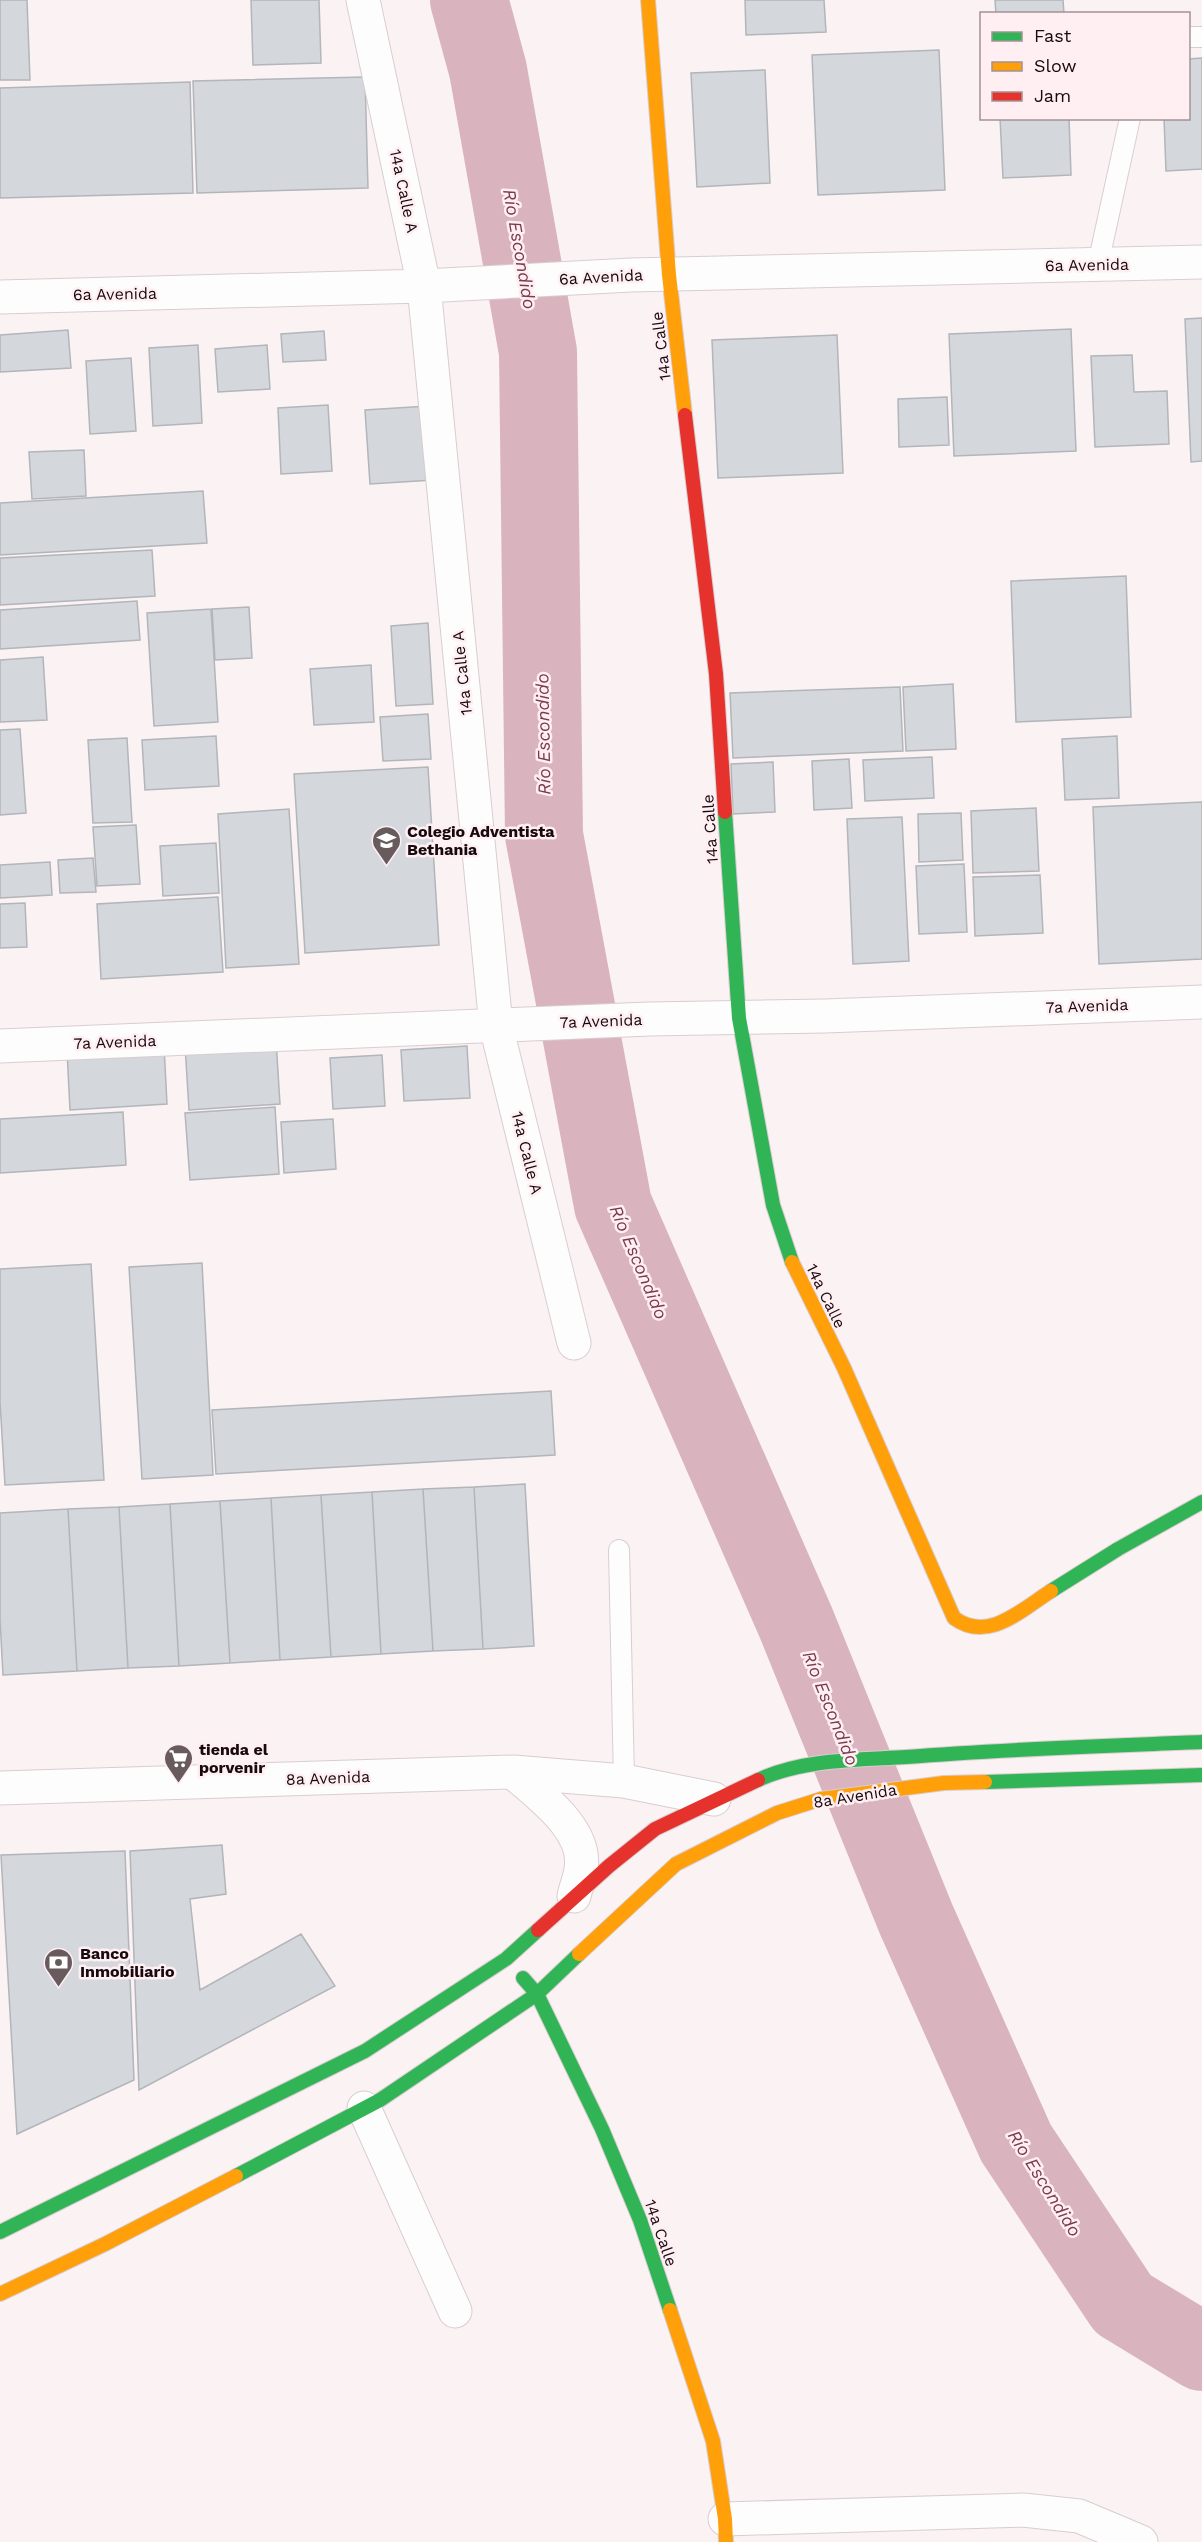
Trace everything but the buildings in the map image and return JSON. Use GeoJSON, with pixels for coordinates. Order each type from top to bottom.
{"type":"FeatureCollection","features":[{"type":"Feature","properties":{"kind":"main road","name":"14a Calle"},"geometry":{"type":"LineString","coordinates":[[648,0],[669,275],[716,674],[739,1018],[773,1205],[794,1268],[844,1368],[954,1618],[965,1626],[981,1629],[1000,1623],[1118,1549],[1202,1502]]}},
{"type":"Feature","properties":{"kind":"main road","name":"8a Avenida"},"geometry":{"type":"LineString","coordinates":[[0,2232],[365,2051],[506,1959],[574,1896],[655,1829],[769,1774],[818,1763],[967,1752],[1202,1743]]}},
{"type":"Feature","properties":{"kind":"main road","name":"8a Avenida"},"geometry":{"type":"LineString","coordinates":[[0,2294],[105,2244],[364,2108],[537,1994],[675,1864],[777,1813],[821,1799],[968,1782],[1202,1775]]}},
{"type":"Feature","properties":{"kind":"main road","name":"14a Calle"},"geometry":{"type":"LineString","coordinates":[[506,1959],[537,1994],[602,2129],[640,2220],[713,2441],[725,2530]]}},
{"type":"Feature","properties":{"kind":"street","name":"14a Calle A"},"geometry":{"type":"LineString","coordinates":[[363,0],[429,286],[496,1026],[574,1343]]}},
{"type":"Feature","properties":{"kind":"street","name":"6a Avenida"},"geometry":{"type":"LineString","coordinates":[[0,297],[429,286],[631,275],[1202,262]]}},
{"type":"Feature","properties":{"kind":"street","name":"7a Avenida"},"geometry":{"type":"LineString","coordinates":[[0,1046],[649,1019],[1202,1002]]}},
{"type":"Feature","properties":{"kind":"street","name":"8a Avenida"},"geometry":{"type":"LineString","coordinates":[[0,1788],[513,1772],[624,1781],[714,1799]]}},
{"type":"Feature","properties":{"kind":"street"},"geometry":{"type":"LineString","coordinates":[[513,1772],[571,1827],[582,1866],[574,1896]]}},
{"type":"Feature","properties":{"kind":"street"},"geometry":{"type":"LineString","coordinates":[[364,2108],[455,2311]]}},
{"type":"Feature","properties":{"kind":"street"},"geometry":{"type":"LineString","coordinates":[[725,2530],[1023,2510],[1079,2516],[1141,2542]]}},
{"type":"Feature","properties":{"kind":"lane"},"geometry":{"type":"LineString","coordinates":[[1098,264],[1130,120]]}},
{"type":"Feature","properties":{"kind":"lane"},"geometry":{"type":"LineString","coordinates":[[619,1550],[624,1781]]}},
{"type":"Feature","properties":{"kind":"waterway","name":"Río Escondido"},"geometry":{"type":"LineString","coordinates":[[469,0],[488,70],[538,352],[544,835],[613,1205],[796,1623],[916,1919],[1016,2143],[1123,2304],[1202,2352]]}},
{"type":"Feature","properties":{"kind":"traffic: fast"},"geometry":{"type":"LineString","coordinates":[[725,812],[739,1018],[773,1205],[792,1262]]}},
{"type":"Feature","properties":{"kind":"traffic: fast"},"geometry":{"type":"LineString","coordinates":[[1051,1591],[1118,1549],[1202,1502]]}},
{"type":"Feature","properties":{"kind":"traffic: fast"},"geometry":{"type":"LineString","coordinates":[[758,1780],[793,1768],[850,1760],[1202,1742]]}},
{"type":"Feature","properties":{"kind":"traffic: fast"},"geometry":{"type":"LineString","coordinates":[[985,1782],[1202,1775]]}},
{"type":"Feature","properties":{"kind":"traffic: fast"},"geometry":{"type":"LineString","coordinates":[[0,2232],[365,2051],[506,1959],[538,1930]]}},
{"type":"Feature","properties":{"kind":"traffic: fast"},"geometry":{"type":"LineString","coordinates":[[236,2176],[380,2100],[537,1994],[579,1954]]}},
{"type":"Feature","properties":{"kind":"traffic: fast"},"geometry":{"type":"LineString","coordinates":[[523,1978],[537,1994],[602,2129],[640,2220],[670,2310]]}},
{"type":"Feature","properties":{"kind":"traffic: slow"},"geometry":{"type":"LineString","coordinates":[[648,0],[669,275],[685,415]]}},
{"type":"Feature","properties":{"kind":"traffic: slow"},"geometry":{"type":"LineString","coordinates":[[792,1262],[844,1368],[954,1618],[967,1625],[979,1627],[992,1625],[1004,1621],[1051,1591]]}},
{"type":"Feature","properties":{"kind":"traffic: slow"},"geometry":{"type":"LineString","coordinates":[[579,1954],[676,1864],[777,1813],[821,1799],[944,1783],[985,1782]]}},
{"type":"Feature","properties":{"kind":"traffic: slow"},"geometry":{"type":"LineString","coordinates":[[0,2294],[105,2244],[236,2176]]}},
{"type":"Feature","properties":{"kind":"traffic: slow"},"geometry":{"type":"LineString","coordinates":[[670,2310],[713,2441],[725,2519],[726,2542]]}},
{"type":"Feature","properties":{"kind":"traffic: jam"},"geometry":{"type":"LineString","coordinates":[[685,415],[716,674],[725,812]]}},
{"type":"Feature","properties":{"kind":"traffic: jam"},"geometry":{"type":"LineString","coordinates":[[538,1930],[609,1866],[655,1829],[758,1780]]}},
{"type":"Feature","properties":{"kind":"place","name":"Colegio Adventista Bethania"},"geometry":{"type":"Point","coordinates":[386,866]}},
{"type":"Feature","properties":{"kind":"place","name":"tienda el porvenir"},"geometry":{"type":"Point","coordinates":[178,1784]}},
{"type":"Feature","properties":{"kind":"place","name":"Banco Inmobiliario"},"geometry":{"type":"Point","coordinates":[59,1988]}}]}
